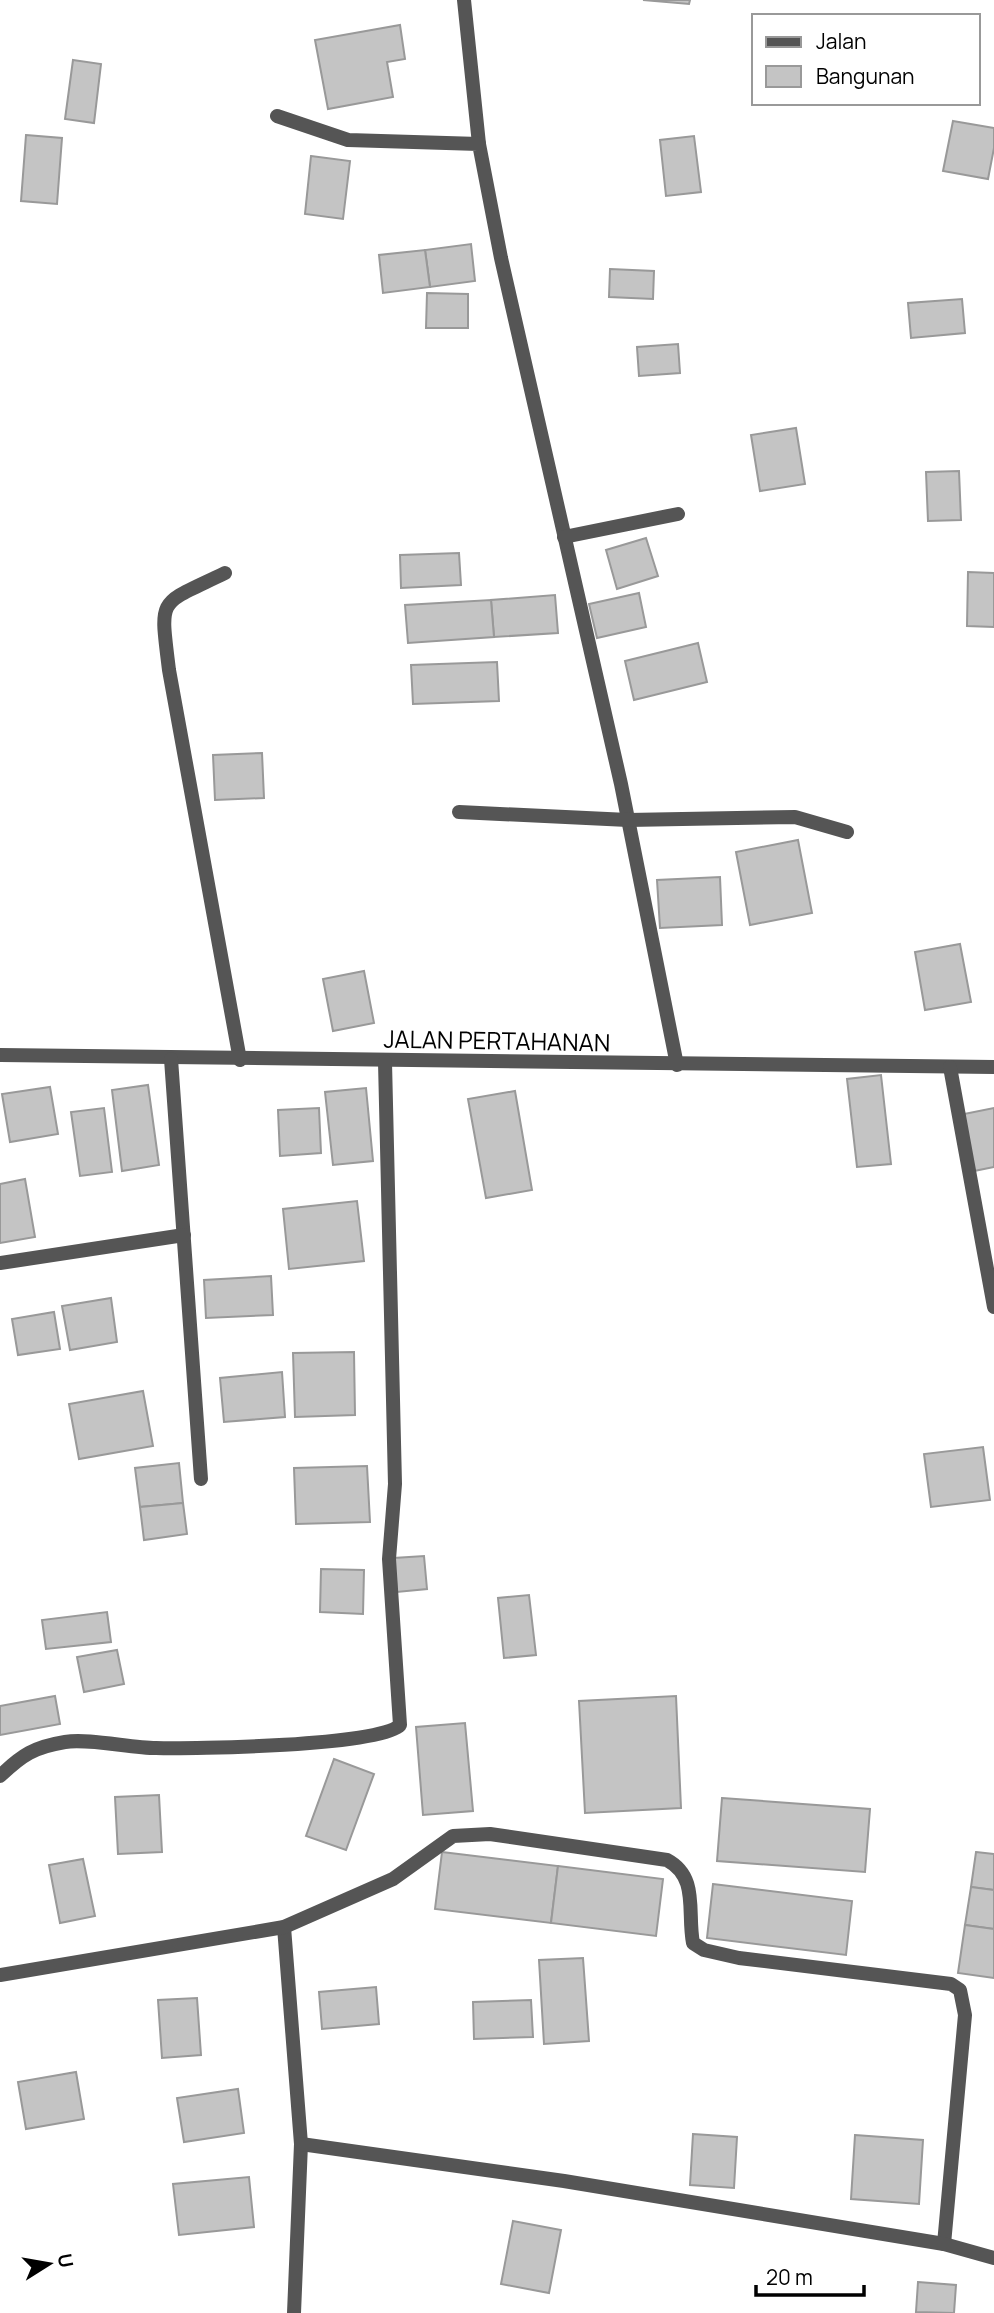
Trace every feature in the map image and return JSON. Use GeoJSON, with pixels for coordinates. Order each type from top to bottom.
{"type":"FeatureCollection","features":[{"type":"Feature","properties":{"kind":"street"},"geometry":{"type":"LineString","coordinates":[[464,0],[479,144],[628,820],[677,1065]]}},
{"type":"Feature","properties":{"kind":"street"},"geometry":{"type":"LineString","coordinates":[[277,116],[348,140],[479,144]]}},
{"type":"Feature","properties":{"kind":"street"},"geometry":{"type":"LineString","coordinates":[[564,537],[678,514]]}},
{"type":"Feature","properties":{"kind":"street"},"geometry":{"type":"LineString","coordinates":[[225,573],[176,597],[166,605],[162,617],[169,670],[240,1060]]}},
{"type":"Feature","properties":{"kind":"street"},"geometry":{"type":"LineString","coordinates":[[459,812],[628,820],[795,817],[847,832]]}},
{"type":"Feature","properties":{"kind":"street","name":"JALAN PERTAHANAN"},"geometry":{"type":"LineString","coordinates":[[0,1055],[385,1062],[994,1067]]}},
{"type":"Feature","properties":{"kind":"street"},"geometry":{"type":"LineString","coordinates":[[171,1059],[201,1479]]}},
{"type":"Feature","properties":{"kind":"street"},"geometry":{"type":"LineString","coordinates":[[0,1776],[27,1752],[68,1741],[157,1748],[265,1746],[371,1736],[392,1732],[400,1725],[389,1559],[395,1484],[385,1062]]}},
{"type":"Feature","properties":{"kind":"street"},"geometry":{"type":"LineString","coordinates":[[950,1067],[994,1307]]}},
{"type":"Feature","properties":{"kind":"street"},"geometry":{"type":"LineString","coordinates":[[0,1263],[184,1235]]}},
{"type":"Feature","properties":{"kind":"street"},"geometry":{"type":"LineString","coordinates":[[0,1975],[284,1927],[393,1879],[453,1836],[490,1833],[667,1860],[679,1867],[689,1885],[692,1943],[704,1950],[739,1958],[951,1984],[960,1990],[965,2015],[944,2244]]}},
{"type":"Feature","properties":{"kind":"street"},"geometry":{"type":"LineString","coordinates":[[284,1927],[301,2144],[294,2313]]}},
{"type":"Feature","properties":{"kind":"street"},"geometry":{"type":"LineString","coordinates":[[301,2144],[564,2181],[944,2244],[994,2258]]}},
{"type":"Feature","properties":{"kind":"building"},"geometry":{"type":"Polygon","coordinates":[[[643,0],[690,0],[689,4],[643,0]]]}},
{"type":"Feature","properties":{"kind":"building"},"geometry":{"type":"Polygon","coordinates":[[[400,25],[405,59],[387,62],[393,97],[328,109],[315,40],[400,25]]]}},
{"type":"Feature","properties":{"kind":"building"},"geometry":{"type":"Polygon","coordinates":[[[73,60],[101,64],[94,123],[65,119],[73,60]]]}},
{"type":"Feature","properties":{"kind":"building"},"geometry":{"type":"Polygon","coordinates":[[[953,121],[994,128],[994,148],[988,179],[943,171],[953,121]]]}},
{"type":"Feature","properties":{"kind":"building"},"geometry":{"type":"Polygon","coordinates":[[[26,135],[62,138],[57,204],[21,201],[26,135]]]}},
{"type":"Feature","properties":{"kind":"building"},"geometry":{"type":"Polygon","coordinates":[[[694,136],[701,192],[666,196],[660,140],[694,136]]]}},
{"type":"Feature","properties":{"kind":"building"},"geometry":{"type":"Polygon","coordinates":[[[311,156],[350,161],[343,219],[305,214],[311,156]]]}},
{"type":"Feature","properties":{"kind":"building"},"geometry":{"type":"Polygon","coordinates":[[[471,244],[475,281],[430,287],[425,250],[471,244]]]}},
{"type":"Feature","properties":{"kind":"building"},"geometry":{"type":"Polygon","coordinates":[[[425,250],[430,287],[383,293],[379,255],[425,250]]]}},
{"type":"Feature","properties":{"kind":"building"},"geometry":{"type":"Polygon","coordinates":[[[610,269],[654,271],[653,299],[609,297],[610,269]]]}},
{"type":"Feature","properties":{"kind":"building"},"geometry":{"type":"Polygon","coordinates":[[[427,293],[468,294],[468,328],[426,328],[427,293]]]}},
{"type":"Feature","properties":{"kind":"building"},"geometry":{"type":"Polygon","coordinates":[[[962,299],[965,333],[911,338],[908,303],[962,299]]]}},
{"type":"Feature","properties":{"kind":"building"},"geometry":{"type":"Polygon","coordinates":[[[678,344],[680,373],[639,376],[637,347],[678,344]]]}},
{"type":"Feature","properties":{"kind":"building"},"geometry":{"type":"Polygon","coordinates":[[[796,428],[805,484],[760,491],[751,435],[796,428]]]}},
{"type":"Feature","properties":{"kind":"building"},"geometry":{"type":"Polygon","coordinates":[[[959,471],[961,520],[928,521],[926,472],[959,471]]]}},
{"type":"Feature","properties":{"kind":"building"},"geometry":{"type":"Polygon","coordinates":[[[646,538],[658,576],[617,589],[606,550],[646,538]]]}},
{"type":"Feature","properties":{"kind":"building"},"geometry":{"type":"Polygon","coordinates":[[[459,553],[461,585],[401,588],[400,555],[459,553]]]}},
{"type":"Feature","properties":{"kind":"building"},"geometry":{"type":"Polygon","coordinates":[[[968,572],[994,573],[994,627],[967,626],[968,572]]]}},
{"type":"Feature","properties":{"kind":"building"},"geometry":{"type":"Polygon","coordinates":[[[639,593],[646,627],[597,638],[589,604],[639,593]]]}},
{"type":"Feature","properties":{"kind":"building"},"geometry":{"type":"Polygon","coordinates":[[[555,595],[558,633],[494,637],[491,600],[555,595]]]}},
{"type":"Feature","properties":{"kind":"building"},"geometry":{"type":"Polygon","coordinates":[[[491,600],[494,637],[408,643],[405,605],[491,600]]]}},
{"type":"Feature","properties":{"kind":"building"},"geometry":{"type":"Polygon","coordinates":[[[698,643],[707,682],[634,700],[625,661],[698,643]]]}},
{"type":"Feature","properties":{"kind":"building"},"geometry":{"type":"Polygon","coordinates":[[[497,662],[499,701],[413,704],[411,665],[497,662]]]}},
{"type":"Feature","properties":{"kind":"building"},"geometry":{"type":"Polygon","coordinates":[[[262,753],[264,798],[215,800],[213,755],[262,753]]]}},
{"type":"Feature","properties":{"kind":"building"},"geometry":{"type":"Polygon","coordinates":[[[798,840],[812,913],[750,925],[736,852],[798,840]]]}},
{"type":"Feature","properties":{"kind":"building"},"geometry":{"type":"Polygon","coordinates":[[[720,877],[722,925],[660,928],[657,880],[720,877]]]}},
{"type":"Feature","properties":{"kind":"building"},"geometry":{"type":"Polygon","coordinates":[[[960,944],[971,1002],[925,1010],[915,952],[960,944]]]}},
{"type":"Feature","properties":{"kind":"building"},"geometry":{"type":"Polygon","coordinates":[[[364,971],[374,1023],[333,1031],[323,979],[364,971]]]}},
{"type":"Feature","properties":{"kind":"building"},"geometry":{"type":"Polygon","coordinates":[[[881,1075],[891,1164],[857,1167],[847,1079],[881,1075]]]}},
{"type":"Feature","properties":{"kind":"building"},"geometry":{"type":"Polygon","coordinates":[[[148,1085],[159,1165],[122,1171],[112,1090],[148,1085]]]}},
{"type":"Feature","properties":{"kind":"building"},"geometry":{"type":"Polygon","coordinates":[[[50,1087],[58,1134],[10,1142],[2,1094],[50,1087]]]}},
{"type":"Feature","properties":{"kind":"building"},"geometry":{"type":"Polygon","coordinates":[[[366,1088],[373,1161],[333,1165],[325,1092],[366,1088]]]}},
{"type":"Feature","properties":{"kind":"building"},"geometry":{"type":"Polygon","coordinates":[[[515,1091],[532,1190],[486,1198],[468,1099],[515,1091]]]}},
{"type":"Feature","properties":{"kind":"building"},"geometry":{"type":"Polygon","coordinates":[[[104,1108],[112,1172],[80,1176],[71,1112],[104,1108]]]}},
{"type":"Feature","properties":{"kind":"building"},"geometry":{"type":"Polygon","coordinates":[[[319,1108],[321,1153],[280,1156],[278,1110],[319,1108]]]}},
{"type":"Feature","properties":{"kind":"building"},"geometry":{"type":"Polygon","coordinates":[[[994,1108],[994,1167],[974,1171],[964,1114],[994,1108]]]}},
{"type":"Feature","properties":{"kind":"building"},"geometry":{"type":"Polygon","coordinates":[[[25,1179],[35,1237],[0,1243],[0,1184],[25,1179]]]}},
{"type":"Feature","properties":{"kind":"building"},"geometry":{"type":"Polygon","coordinates":[[[357,1201],[364,1261],[289,1269],[283,1209],[357,1201]]]}},
{"type":"Feature","properties":{"kind":"building"},"geometry":{"type":"Polygon","coordinates":[[[271,1276],[273,1315],[206,1318],[204,1280],[271,1276]]]}},
{"type":"Feature","properties":{"kind":"building"},"geometry":{"type":"Polygon","coordinates":[[[111,1298],[117,1342],[70,1350],[62,1306],[111,1298]]]}},
{"type":"Feature","properties":{"kind":"building"},"geometry":{"type":"Polygon","coordinates":[[[54,1312],[60,1349],[18,1355],[12,1319],[54,1312]]]}},
{"type":"Feature","properties":{"kind":"building"},"geometry":{"type":"Polygon","coordinates":[[[354,1352],[355,1415],[295,1417],[293,1353],[354,1352]]]}},
{"type":"Feature","properties":{"kind":"building"},"geometry":{"type":"Polygon","coordinates":[[[282,1372],[285,1417],[224,1422],[220,1378],[282,1372]]]}},
{"type":"Feature","properties":{"kind":"building"},"geometry":{"type":"Polygon","coordinates":[[[143,1391],[153,1446],[79,1459],[69,1404],[143,1391]]]}},
{"type":"Feature","properties":{"kind":"building"},"geometry":{"type":"Polygon","coordinates":[[[983,1447],[990,1500],[931,1507],[924,1454],[983,1447]]]}},
{"type":"Feature","properties":{"kind":"building"},"geometry":{"type":"Polygon","coordinates":[[[179,1463],[183,1503],[140,1507],[135,1468],[179,1463]]]}},
{"type":"Feature","properties":{"kind":"building"},"geometry":{"type":"Polygon","coordinates":[[[367,1466],[370,1522],[296,1524],[294,1468],[367,1466]]]}},
{"type":"Feature","properties":{"kind":"building"},"geometry":{"type":"Polygon","coordinates":[[[183,1503],[187,1534],[144,1540],[140,1507],[183,1503]]]}},
{"type":"Feature","properties":{"kind":"building"},"geometry":{"type":"Polygon","coordinates":[[[424,1556],[427,1589],[397,1592],[394,1558],[424,1556]]]}},
{"type":"Feature","properties":{"kind":"building"},"geometry":{"type":"Polygon","coordinates":[[[321,1569],[364,1570],[363,1614],[320,1612],[321,1569]]]}},
{"type":"Feature","properties":{"kind":"building"},"geometry":{"type":"Polygon","coordinates":[[[529,1595],[536,1655],[504,1658],[498,1598],[529,1595]]]}},
{"type":"Feature","properties":{"kind":"building"},"geometry":{"type":"Polygon","coordinates":[[[107,1612],[111,1642],[46,1649],[42,1620],[107,1612]]]}},
{"type":"Feature","properties":{"kind":"building"},"geometry":{"type":"Polygon","coordinates":[[[117,1650],[124,1684],[84,1692],[77,1657],[117,1650]]]}},
{"type":"Feature","properties":{"kind":"building"},"geometry":{"type":"Polygon","coordinates":[[[55,1696],[60,1724],[0,1735],[0,1706],[55,1696]]]}},
{"type":"Feature","properties":{"kind":"building"},"geometry":{"type":"Polygon","coordinates":[[[676,1696],[681,1808],[585,1813],[579,1701],[676,1696]]]}},
{"type":"Feature","properties":{"kind":"building"},"geometry":{"type":"Polygon","coordinates":[[[465,1723],[473,1811],[423,1815],[416,1727],[465,1723]]]}},
{"type":"Feature","properties":{"kind":"building"},"geometry":{"type":"Polygon","coordinates":[[[334,1759],[374,1774],[346,1850],[306,1836],[334,1759]]]}},
{"type":"Feature","properties":{"kind":"building"},"geometry":{"type":"Polygon","coordinates":[[[159,1795],[162,1852],[118,1854],[115,1797],[159,1795]]]}},
{"type":"Feature","properties":{"kind":"building"},"geometry":{"type":"Polygon","coordinates":[[[722,1798],[870,1809],[865,1872],[717,1861],[722,1798]]]}},
{"type":"Feature","properties":{"kind":"building"},"geometry":{"type":"Polygon","coordinates":[[[442,1852],[558,1866],[551,1923],[435,1909],[442,1852]]]}},
{"type":"Feature","properties":{"kind":"building"},"geometry":{"type":"Polygon","coordinates":[[[976,1852],[994,1854],[994,1890],[971,1887],[976,1852]]]}},
{"type":"Feature","properties":{"kind":"building"},"geometry":{"type":"Polygon","coordinates":[[[83,1859],[95,1916],[60,1923],[49,1865],[83,1859]]]}},
{"type":"Feature","properties":{"kind":"building"},"geometry":{"type":"Polygon","coordinates":[[[558,1866],[663,1879],[656,1936],[551,1923],[558,1866]]]}},
{"type":"Feature","properties":{"kind":"building"},"geometry":{"type":"Polygon","coordinates":[[[713,1884],[852,1901],[846,1955],[707,1938],[713,1884]]]}},
{"type":"Feature","properties":{"kind":"building"},"geometry":{"type":"Polygon","coordinates":[[[971,1887],[994,1890],[994,1929],[965,1925],[971,1887]]]}},
{"type":"Feature","properties":{"kind":"building"},"geometry":{"type":"Polygon","coordinates":[[[965,1925],[994,1929],[994,1978],[958,1973],[965,1925]]]}},
{"type":"Feature","properties":{"kind":"building"},"geometry":{"type":"Polygon","coordinates":[[[583,1958],[589,2041],[544,2044],[539,1960],[583,1958]]]}},
{"type":"Feature","properties":{"kind":"building"},"geometry":{"type":"Polygon","coordinates":[[[376,1987],[379,2024],[322,2029],[319,1992],[376,1987]]]}},
{"type":"Feature","properties":{"kind":"building"},"geometry":{"type":"Polygon","coordinates":[[[197,1998],[201,2055],[162,2058],[158,2000],[197,1998]]]}},
{"type":"Feature","properties":{"kind":"building"},"geometry":{"type":"Polygon","coordinates":[[[531,2000],[533,2037],[474,2039],[473,2002],[531,2000]]]}},
{"type":"Feature","properties":{"kind":"building"},"geometry":{"type":"Polygon","coordinates":[[[76,2072],[84,2119],[26,2129],[18,2082],[76,2072]]]}},
{"type":"Feature","properties":{"kind":"building"},"geometry":{"type":"Polygon","coordinates":[[[238,2089],[244,2133],[184,2142],[177,2098],[238,2089]]]}},
{"type":"Feature","properties":{"kind":"building"},"geometry":{"type":"Polygon","coordinates":[[[693,2134],[737,2137],[734,2188],[690,2185],[693,2134]]]}},
{"type":"Feature","properties":{"kind":"building"},"geometry":{"type":"Polygon","coordinates":[[[855,2135],[923,2140],[919,2204],[851,2199],[855,2135]]]}},
{"type":"Feature","properties":{"kind":"building"},"geometry":{"type":"Polygon","coordinates":[[[249,2177],[254,2227],[179,2235],[173,2184],[249,2177]]]}},
{"type":"Feature","properties":{"kind":"building"},"geometry":{"type":"Polygon","coordinates":[[[513,2221],[561,2230],[549,2293],[501,2284],[513,2221]]]}},
{"type":"Feature","properties":{"kind":"building"},"geometry":{"type":"Polygon","coordinates":[[[918,2282],[956,2285],[954,2313],[916,2312],[918,2282]]]}}]}
